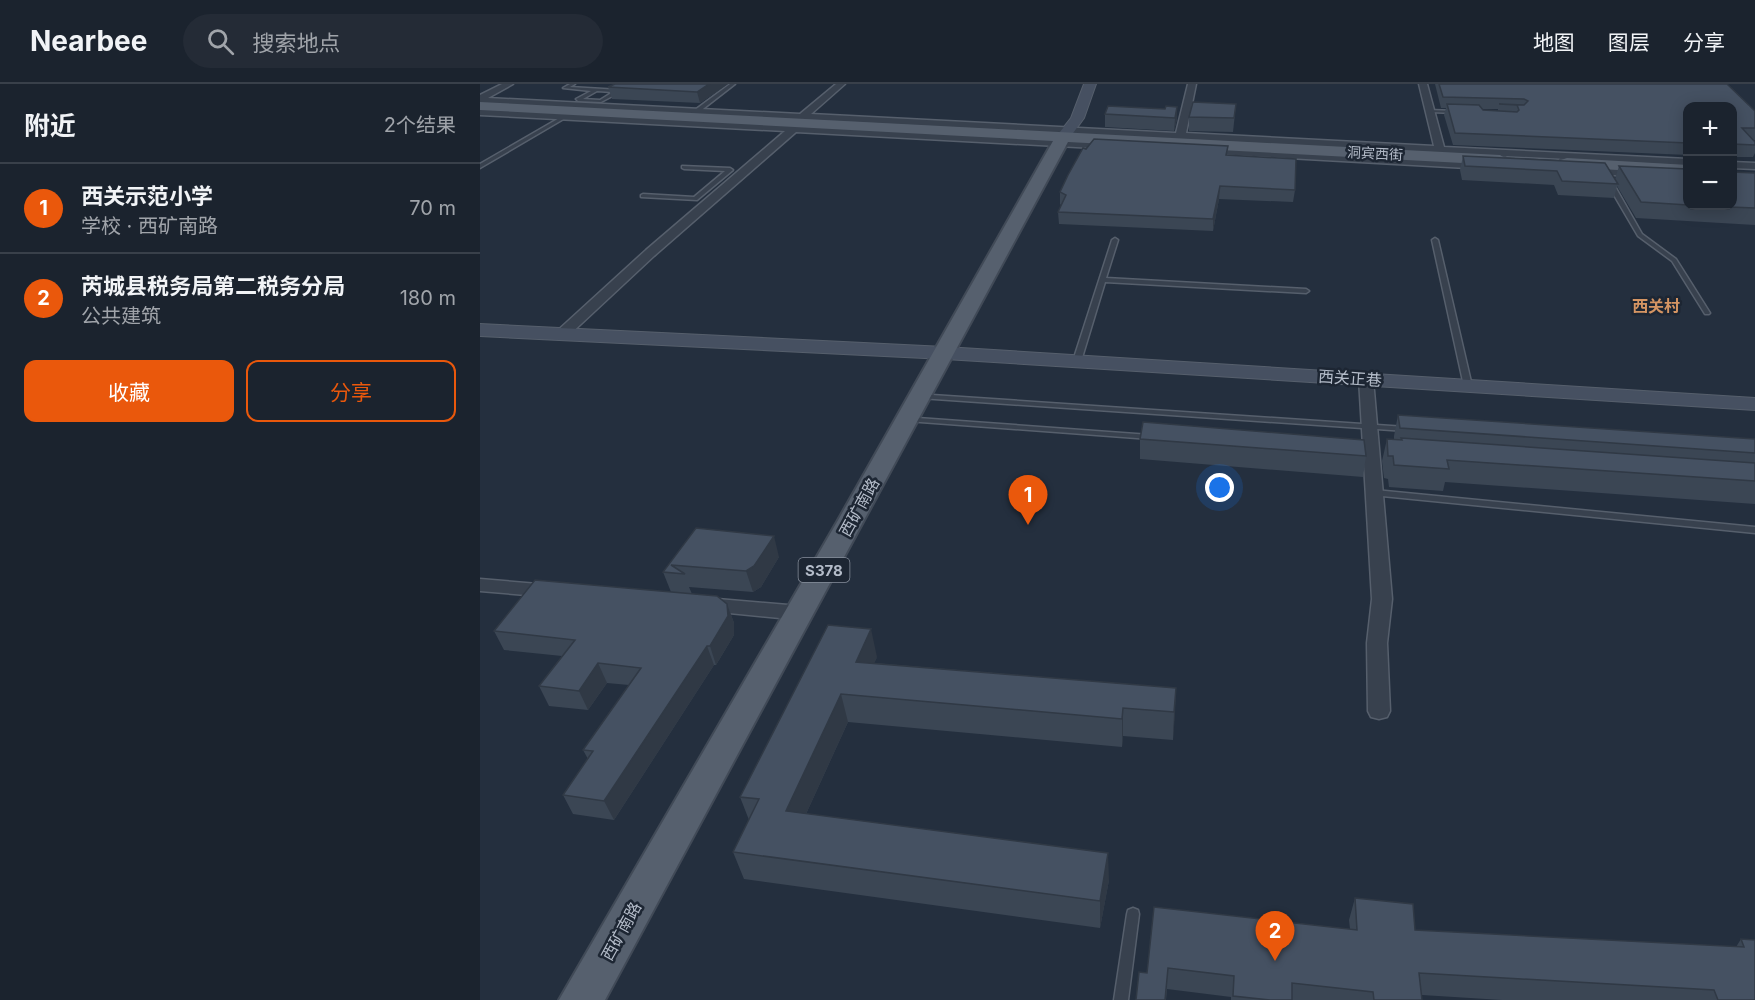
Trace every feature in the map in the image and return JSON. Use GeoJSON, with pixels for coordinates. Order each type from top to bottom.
{"type":"FeatureCollection","features":[{"type":"Feature","properties":{"kind":"main road","name":"洞宾西街"},"geometry":{"type":"LineString","coordinates":[[480,106],[577,109],[1063,137],[1180,140],[1441,153],[1601,169],[1683,170]]}},
{"type":"Feature","properties":{"kind":"main road","name":"西矿南路"},"geometry":{"type":"LineString","coordinates":[[581,1000],[800,613],[1063,137]]}},
{"type":"Feature","properties":{"kind":"main road"},"geometry":{"type":"LineString","coordinates":[[1737,172],[1755,173]]}},
{"type":"Feature","properties":{"kind":"street"},"geometry":{"type":"LineString","coordinates":[[480,99],[509,84]]}},
{"type":"Feature","properties":{"kind":"street"},"geometry":{"type":"LineString","coordinates":[[561,335],[841,84]]}},
{"type":"Feature","properties":{"kind":"street"},"geometry":{"type":"LineString","coordinates":[[1063,137],[1067,117],[1082,84]]}},
{"type":"Feature","properties":{"kind":"street"},"geometry":{"type":"LineString","coordinates":[[1063,137],[1077,118],[1090,84]]}},
{"type":"Feature","properties":{"kind":"street"},"geometry":{"type":"LineString","coordinates":[[1180,140],[1192,84]]}},
{"type":"Feature","properties":{"kind":"street"},"geometry":{"type":"LineString","coordinates":[[1423,84],[1441,153],[1683,162]]}},
{"type":"Feature","properties":{"kind":"street"},"geometry":{"type":"LineString","coordinates":[[480,99],[577,109]]}},
{"type":"Feature","properties":{"kind":"street"},"geometry":{"type":"LineString","coordinates":[[480,112],[577,109],[697,111],[798,123]]}},
{"type":"Feature","properties":{"kind":"street"},"geometry":{"type":"LineString","coordinates":[[1063,137],[1509,167]]}},
{"type":"Feature","properties":{"kind":"street"},"geometry":{"type":"LineString","coordinates":[[1737,165],[1755,166]]}},
{"type":"Feature","properties":{"kind":"street"},"geometry":{"type":"LineString","coordinates":[[1556,170],[1601,169],[1683,177]]}},
{"type":"Feature","properties":{"kind":"street","name":"西关正巷"},"geometry":{"type":"LineString","coordinates":[[480,330],[945,353],[1755,404]]}},
{"type":"Feature","properties":{"kind":"street"},"geometry":{"type":"LineString","coordinates":[[1366,380],[1382,599],[1377,643],[1379,711]]}},
{"type":"Feature","properties":{"kind":"street"},"geometry":{"type":"LineString","coordinates":[[480,585],[563,592]]}},
{"type":"Feature","properties":{"kind":"street"},"geometry":{"type":"LineString","coordinates":[[681,603],[800,613]]}},
{"type":"Feature","properties":{"kind":"lane"},"geometry":{"type":"LineString","coordinates":[[573,84],[565,88],[628,91]]}},
{"type":"Feature","properties":{"kind":"lane"},"geometry":{"type":"LineString","coordinates":[[697,111],[733,84]]}},
{"type":"Feature","properties":{"kind":"lane"},"geometry":{"type":"LineString","coordinates":[[577,109],[579,100],[596,90]]}},
{"type":"Feature","properties":{"kind":"lane"},"geometry":{"type":"LineString","coordinates":[[480,166],[577,109],[601,101],[618,91]]}},
{"type":"Feature","properties":{"kind":"lane"},"geometry":{"type":"LineString","coordinates":[[1430,111],[1460,112]]}},
{"type":"Feature","properties":{"kind":"lane"},"geometry":{"type":"LineString","coordinates":[[684,167],[730,170],[695,199]]}},
{"type":"Feature","properties":{"kind":"lane"},"geometry":{"type":"LineString","coordinates":[[1601,169],[1640,235],[1674,260],[1707,313]]}},
{"type":"Feature","properties":{"kind":"lane"},"geometry":{"type":"LineString","coordinates":[[643,196],[711,200]]}},
{"type":"Feature","properties":{"kind":"lane"},"geometry":{"type":"LineString","coordinates":[[1077,361],[1115,240]]}},
{"type":"Feature","properties":{"kind":"lane"},"geometry":{"type":"LineString","coordinates":[[1435,240],[1468,386]]}},
{"type":"Feature","properties":{"kind":"lane"},"geometry":{"type":"LineString","coordinates":[[1103,280],[1306,291]]}},
{"type":"Feature","properties":{"kind":"lane"},"geometry":{"type":"LineString","coordinates":[[914,408],[1417,430]]}},
{"type":"Feature","properties":{"kind":"lane"},"geometry":{"type":"LineString","coordinates":[[914,408],[1158,437]]}},
{"type":"Feature","properties":{"kind":"lane"},"geometry":{"type":"LineString","coordinates":[[1375,493],[1755,530]]}},
{"type":"Feature","properties":{"kind":"lane"},"geometry":{"type":"LineString","coordinates":[[1122,1000],[1133,914]]}},
{"type":"Feature","properties":{"kind":"building"},"geometry":{"type":"Polygon","coordinates":[[[615,84],[709,84],[697,92],[608,87],[615,84]]]}},
{"type":"Feature","properties":{"kind":"building"},"geometry":{"type":"Polygon","coordinates":[[[1439,84],[1727,84],[1755,111],[1755,128],[1742,128],[1755,142],[1755,145],[1737,144],[1737,102],[1683,102],[1683,143],[1455,133],[1447,104],[1479,105],[1483,110],[1517,112],[1519,110],[1517,105],[1499,104],[1524,105],[1528,101],[1524,99],[1443,97],[1439,84]]]}},
{"type":"Feature","properties":{"kind":"building"},"geometry":{"type":"Polygon","coordinates":[[[1193,102],[1236,104],[1234,118],[1189,117],[1193,102]]]}},
{"type":"Feature","properties":{"kind":"building"},"geometry":{"type":"Polygon","coordinates":[[[1108,106],[1165,109],[1166,106],[1177,107],[1175,118],[1105,114],[1108,106]]]}},
{"type":"Feature","properties":{"kind":"building"},"geometry":{"type":"Polygon","coordinates":[[[1094,139],[1228,146],[1226,155],[1296,159],[1295,190],[1220,186],[1213,219],[1058,212],[1066,195],[1060,192],[1068,175],[1083,148],[1086,149],[1094,139]]]}},
{"type":"Feature","properties":{"kind":"building"},"geometry":{"type":"Polygon","coordinates":[[[1463,156],[1605,163],[1618,184],[1562,181],[1557,171],[1465,166],[1463,156]]]}},
{"type":"Feature","properties":{"kind":"building"},"geometry":{"type":"Polygon","coordinates":[[[1619,166],[1683,169],[1683,205],[1641,202],[1619,166]]]}},
{"type":"Feature","properties":{"kind":"building"},"geometry":{"type":"Polygon","coordinates":[[[1737,172],[1755,173],[1755,208],[1737,207],[1737,172]]]}},
{"type":"Feature","properties":{"kind":"building"},"geometry":{"type":"Polygon","coordinates":[[[1398,415],[1755,439],[1755,453],[1400,428],[1398,415]]]}},
{"type":"Feature","properties":{"kind":"building"},"geometry":{"type":"Polygon","coordinates":[[[1143,422],[1364,440],[1366,456],[1140,439],[1143,422]]]}},
{"type":"Feature","properties":{"kind":"building"},"geometry":{"type":"Polygon","coordinates":[[[1401,438],[1755,463],[1755,481],[1447,460],[1449,469],[1394,465],[1393,456],[1388,456],[1387,439],[1402,440],[1401,438]]]}},
{"type":"Feature","properties":{"kind":"building"},"geometry":{"type":"Polygon","coordinates":[[[696,528],[774,536],[754,566],[746,571],[671,565],[685,574],[663,572],[696,528]]]}},
{"type":"Feature","properties":{"kind":"building"},"geometry":{"type":"Polygon","coordinates":[[[535,580],[717,596],[727,604],[728,616],[710,646],[707,646],[604,801],[563,795],[593,751],[583,750],[641,668],[598,663],[579,691],[539,686],[575,640],[494,631],[535,580]]]}},
{"type":"Feature","properties":{"kind":"building"},"geometry":{"type":"Polygon","coordinates":[[[828,625],[871,629],[856,662],[1176,688],[1174,712],[1123,708],[1122,719],[841,694],[786,811],[1108,853],[1100,901],[733,852],[759,799],[740,797],[828,625]]]}},
{"type":"Feature","properties":{"kind":"building"},"geometry":{"type":"Polygon","coordinates":[[[1355,898],[1413,904],[1415,930],[1744,947],[1741,939],[1755,940],[1755,1000],[1718,1000],[1714,990],[1419,973],[1422,1000],[1374,1000],[1373,992],[1292,983],[1292,1000],[1270,1000],[1233,996],[1234,976],[1168,968],[1165,1000],[1136,1000],[1139,972],[1147,973],[1154,907],[1357,930],[1355,898]]]}},
{"type":"Feature","properties":{"kind":"place","name":"西关示范小学"},"geometry":{"type":"Point","coordinates":[1028,525]}},
{"type":"Feature","properties":{"kind":"place","name":"芮城县税务局第二税务分局"},"geometry":{"type":"Point","coordinates":[1275,961]}},
{"type":"Feature","properties":{"kind":"district","name":"西关村"},"geometry":{"type":"Point","coordinates":[1656,306]}}]}
